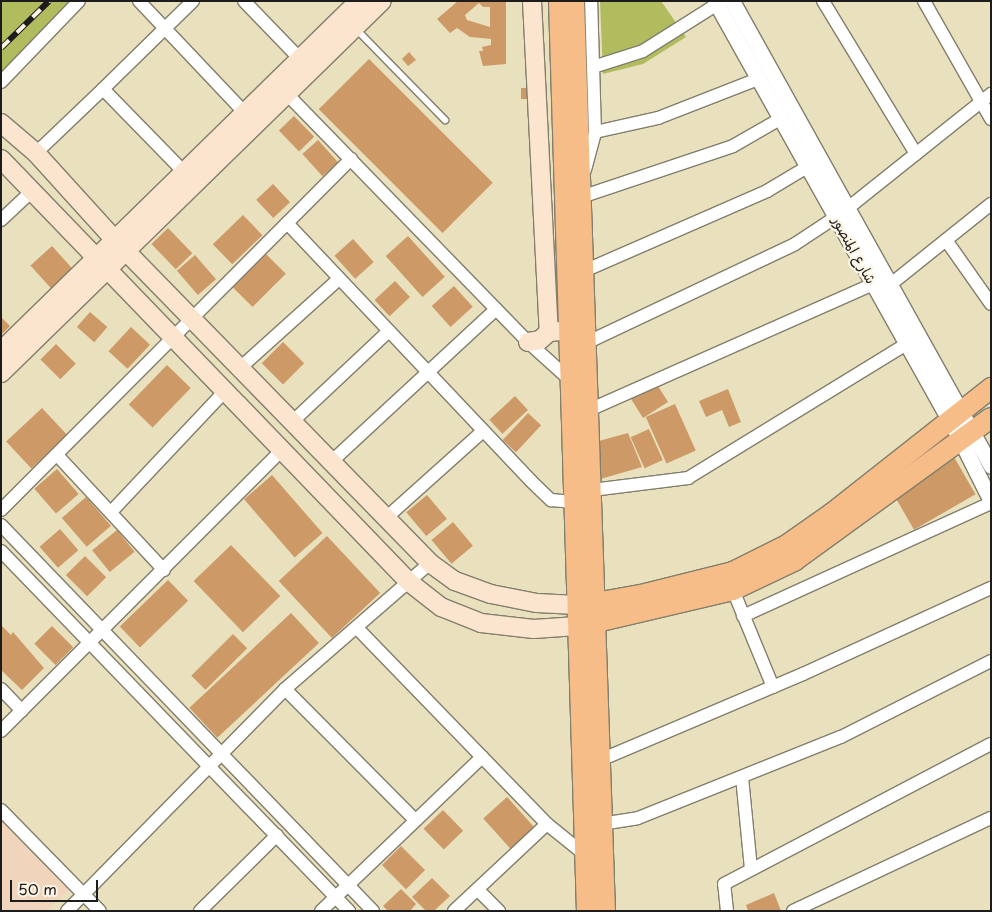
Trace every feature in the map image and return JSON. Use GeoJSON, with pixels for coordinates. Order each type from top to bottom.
{"type":"FeatureCollection","features":[{"type":"Feature","properties":{"kind":"main road"},"geometry":{"type":"LineString","coordinates":[[120,245],[184,172],[359,1]]}},
{"type":"Feature","properties":{"kind":"main road"},"geometry":{"type":"LineString","coordinates":[[1,351],[102,262],[382,1]]}},
{"type":"Feature","properties":{"kind":"main road"},"geometry":{"type":"LineString","coordinates":[[532,1],[549,332]]}},
{"type":"Feature","properties":{"kind":"main road"},"geometry":{"type":"LineString","coordinates":[[559,1],[571,145],[581,193],[592,490],[587,614],[584,854],[587,911]]}},
{"type":"Feature","properties":{"kind":"main road"},"geometry":{"type":"LineString","coordinates":[[574,1],[569,330],[574,502],[587,614],[598,761],[606,911]]}},
{"type":"Feature","properties":{"kind":"main road"},"geometry":{"type":"LineString","coordinates":[[1,123],[36,153],[120,245],[430,563],[455,581],[491,594],[587,614],[733,590],[794,561],[991,418]]}},
{"type":"Feature","properties":{"kind":"main road"},"geometry":{"type":"LineString","coordinates":[[1,159],[176,338],[409,582],[441,606],[481,623],[534,629],[733,572],[787,545],[832,514],[955,414],[991,388]]}},
{"type":"Feature","properties":{"kind":"main road"},"geometry":{"type":"LineString","coordinates":[[1,373],[102,262]]}},
{"type":"Feature","properties":{"kind":"main road"},"geometry":{"type":"LineString","coordinates":[[528,342],[540,340],[549,332],[569,330]]}},
{"type":"Feature","properties":{"kind":"street"},"geometry":{"type":"LineString","coordinates":[[1,82],[79,1]]}},
{"type":"Feature","properties":{"kind":"street"},"geometry":{"type":"LineString","coordinates":[[138,1],[245,112]]}},
{"type":"Feature","properties":{"kind":"street"},"geometry":{"type":"LineString","coordinates":[[36,153],[193,1]]}},
{"type":"Feature","properties":{"kind":"street"},"geometry":{"type":"LineString","coordinates":[[244,1],[300,59]]}},
{"type":"Feature","properties":{"kind":"street"},"geometry":{"type":"LineString","coordinates":[[581,193],[595,132],[591,1]]}},
{"type":"Feature","properties":{"kind":"street","name":"شارع المنصور"},"geometry":{"type":"LineString","coordinates":[[732,1],[891,284],[955,414]]}},
{"type":"Feature","properties":{"kind":"street"},"geometry":{"type":"LineString","coordinates":[[823,1],[916,154]]}},
{"type":"Feature","properties":{"kind":"street"},"geometry":{"type":"LineString","coordinates":[[924,1],[986,98],[991,119]]}},
{"type":"Feature","properties":{"kind":"street"},"geometry":{"type":"LineString","coordinates":[[593,67],[643,51],[718,3]]}},
{"type":"Feature","properties":{"kind":"street","name":"شارع المنصور"},"geometry":{"type":"LineString","coordinates":[[718,3],[780,119],[907,344],[968,436],[991,466]]}},
{"type":"Feature","properties":{"kind":"street"},"geometry":{"type":"LineString","coordinates":[[595,132],[658,118],[758,79]]}},
{"type":"Feature","properties":{"kind":"street"},"geometry":{"type":"LineString","coordinates":[[104,89],[184,172]]}},
{"type":"Feature","properties":{"kind":"street"},"geometry":{"type":"LineString","coordinates":[[286,92],[528,342],[570,380]]}},
{"type":"Feature","properties":{"kind":"street"},"geometry":{"type":"LineString","coordinates":[[586,343],[795,244],[848,208],[986,98]]}},
{"type":"Feature","properties":{"kind":"street"},"geometry":{"type":"LineString","coordinates":[[581,193],[733,146],[780,119]]}},
{"type":"Feature","properties":{"kind":"street"},"geometry":{"type":"LineString","coordinates":[[1,510],[176,338],[192,318],[351,159]]}},
{"type":"Feature","properties":{"kind":"street"},"geometry":{"type":"LineString","coordinates":[[584,271],[767,191],[807,167]]}},
{"type":"Feature","properties":{"kind":"street"},"geometry":{"type":"LineString","coordinates":[[1,220],[32,190]]}},
{"type":"Feature","properties":{"kind":"street"},"geometry":{"type":"LineString","coordinates":[[891,284],[991,204]]}},
{"type":"Feature","properties":{"kind":"street"},"geometry":{"type":"LineString","coordinates":[[287,223],[483,431],[551,500],[574,502]]}},
{"type":"Feature","properties":{"kind":"street"},"geometry":{"type":"LineString","coordinates":[[946,240],[991,304]]}},
{"type":"Feature","properties":{"kind":"street"},"geometry":{"type":"LineString","coordinates":[[240,368],[339,279]]}},
{"type":"Feature","properties":{"kind":"street"},"geometry":{"type":"LineString","coordinates":[[589,410],[873,284]]}},
{"type":"Feature","properties":{"kind":"street"},"geometry":{"type":"LineString","coordinates":[[331,462],[496,308]]}},
{"type":"Feature","properties":{"kind":"street"},"geometry":{"type":"LineString","coordinates":[[292,422],[389,331]]}},
{"type":"Feature","properties":{"kind":"street"},"geometry":{"type":"LineString","coordinates":[[592,490],[688,478],[907,344]]}},
{"type":"Feature","properties":{"kind":"street"},"geometry":{"type":"LineString","coordinates":[[111,512],[226,390]]}},
{"type":"Feature","properties":{"kind":"street"},"geometry":{"type":"LineString","coordinates":[[386,518],[483,431]]}},
{"type":"Feature","properties":{"kind":"street","name":"شارع المنصور"},"geometry":{"type":"LineString","coordinates":[[968,436],[991,502]]}},
{"type":"Feature","properties":{"kind":"street"},"geometry":{"type":"LineString","coordinates":[[1,731],[103,632],[283,449]]}},
{"type":"Feature","properties":{"kind":"street"},"geometry":{"type":"LineString","coordinates":[[57,455],[164,570]]}},
{"type":"Feature","properties":{"kind":"street"},"geometry":{"type":"LineString","coordinates":[[743,616],[991,502]]}},
{"type":"Feature","properties":{"kind":"street"},"geometry":{"type":"LineString","coordinates":[[1,525],[220,755],[373,911]]}},
{"type":"Feature","properties":{"kind":"street"},"geometry":{"type":"LineString","coordinates":[[1,551],[349,911]]}},
{"type":"Feature","properties":{"kind":"street"},"geometry":{"type":"LineString","coordinates":[[67,911],[209,768],[284,689],[357,628],[430,563]]}},
{"type":"Feature","properties":{"kind":"street"},"geometry":{"type":"LineString","coordinates":[[598,761],[773,687],[991,588]]}},
{"type":"Feature","properties":{"kind":"street"},"geometry":{"type":"LineString","coordinates":[[733,590],[773,687]]}},
{"type":"Feature","properties":{"kind":"street"},"geometry":{"type":"LineString","coordinates":[[357,628],[547,824],[584,854]]}},
{"type":"Feature","properties":{"kind":"street"},"geometry":{"type":"LineString","coordinates":[[601,824],[638,818],[841,737],[991,661]]}},
{"type":"Feature","properties":{"kind":"street"},"geometry":{"type":"LineString","coordinates":[[1,689],[22,711]]}},
{"type":"Feature","properties":{"kind":"street"},"geometry":{"type":"LineString","coordinates":[[284,689],[415,820]]}},
{"type":"Feature","properties":{"kind":"street"},"geometry":{"type":"LineString","coordinates":[[727,911],[724,884],[991,744]]}},
{"type":"Feature","properties":{"kind":"street"},"geometry":{"type":"LineString","coordinates":[[321,911],[482,757]]}},
{"type":"Feature","properties":{"kind":"street"},"geometry":{"type":"LineString","coordinates":[[742,776],[751,869]]}},
{"type":"Feature","properties":{"kind":"street"},"geometry":{"type":"LineString","coordinates":[[1,810],[100,911]]}},
{"type":"Feature","properties":{"kind":"street"},"geometry":{"type":"LineString","coordinates":[[793,911],[991,818]]}},
{"type":"Feature","properties":{"kind":"street"},"geometry":{"type":"LineString","coordinates":[[454,911],[547,824]]}},
{"type":"Feature","properties":{"kind":"street"},"geometry":{"type":"LineString","coordinates":[[200,911],[277,836]]}},
{"type":"Feature","properties":{"kind":"street"},"geometry":{"type":"LineString","coordinates":[[478,890],[500,911]]}},
{"type":"Feature","properties":{"kind":"lane"},"geometry":{"type":"LineString","coordinates":[[354,27],[445,120]]}},
{"type":"Feature","properties":{"kind":"shaded area"},"geometry":{"type":"Polygon","coordinates":[[[1,820],[69,889],[47,911],[1,911],[1,820]]]}},
{"type":"Feature","properties":{"kind":"green space"},"geometry":{"type":"Polygon","coordinates":[[[1,1],[87,1],[1,84],[1,1]]]}},
{"type":"Feature","properties":{"kind":"green space"},"geometry":{"type":"Polygon","coordinates":[[[600,1],[661,1],[686,37],[643,64],[603,74],[600,1]]]}},
{"type":"Feature","properties":{"kind":"building"},"geometry":{"type":"Polygon","coordinates":[[[458,1],[506,1],[506,64],[483,66],[479,51],[483,51],[482,47],[491,45],[491,39],[470,37],[457,28],[450,33],[437,19],[458,1]],[[479,3],[465,15],[467,20],[490,27],[490,7],[483,7],[479,3]]]}},
{"type":"Feature","properties":{"kind":"building"},"geometry":{"type":"Polygon","coordinates":[[[409,52],[416,60],[408,66],[402,59],[409,52]]]}},
{"type":"Feature","properties":{"kind":"building"},"geometry":{"type":"Polygon","coordinates":[[[369,59],[493,183],[443,233],[319,109],[369,59]]]}},
{"type":"Feature","properties":{"kind":"building"},"geometry":{"type":"Polygon","coordinates":[[[521,88],[527,88],[528,99],[521,99],[521,88]]]}},
{"type":"Feature","properties":{"kind":"building"},"geometry":{"type":"Polygon","coordinates":[[[294,116],[314,137],[299,151],[279,131],[294,116]]]}},
{"type":"Feature","properties":{"kind":"building"},"geometry":{"type":"Polygon","coordinates":[[[318,140],[338,162],[322,176],[302,154],[318,140]]]}},
{"type":"Feature","properties":{"kind":"building"},"geometry":{"type":"Polygon","coordinates":[[[273,184],[290,202],[273,218],[256,200],[273,184]]]}},
{"type":"Feature","properties":{"kind":"building"},"geometry":{"type":"Polygon","coordinates":[[[243,215],[262,235],[232,264],[213,244],[243,215]]]}},
{"type":"Feature","properties":{"kind":"building"},"geometry":{"type":"Polygon","coordinates":[[[168,228],[192,253],[176,269],[151,244],[168,228]]]}},
{"type":"Feature","properties":{"kind":"building"},"geometry":{"type":"Polygon","coordinates":[[[408,236],[445,277],[423,297],[386,256],[408,236]]]}},
{"type":"Feature","properties":{"kind":"building"},"geometry":{"type":"Polygon","coordinates":[[[353,239],[374,262],[355,279],[334,256],[353,239]]]}},
{"type":"Feature","properties":{"kind":"building"},"geometry":{"type":"Polygon","coordinates":[[[52,246],[73,269],[51,288],[30,265],[52,246]]]}},
{"type":"Feature","properties":{"kind":"building"},"geometry":{"type":"Polygon","coordinates":[[[266,254],[286,274],[253,307],[233,287],[266,254]]]}},
{"type":"Feature","properties":{"kind":"building"},"geometry":{"type":"Polygon","coordinates":[[[195,255],[216,279],[198,295],[177,271],[195,255]]]}},
{"type":"Feature","properties":{"kind":"building"},"geometry":{"type":"Polygon","coordinates":[[[395,281],[410,297],[390,316],[375,300],[395,281]]]}},
{"type":"Feature","properties":{"kind":"building"},"geometry":{"type":"Polygon","coordinates":[[[454,286],[473,307],[450,327],[432,306],[454,286]]]}},
{"type":"Feature","properties":{"kind":"building"},"geometry":{"type":"Polygon","coordinates":[[[90,312],[107,327],[94,342],[77,327],[90,312]]]}},
{"type":"Feature","properties":{"kind":"building"},"geometry":{"type":"Polygon","coordinates":[[[1,317],[10,326],[1,335],[1,317]]]}},
{"type":"Feature","properties":{"kind":"building"},"geometry":{"type":"Polygon","coordinates":[[[131,327],[150,345],[128,369],[108,351],[131,327]]]}},
{"type":"Feature","properties":{"kind":"building"},"geometry":{"type":"Polygon","coordinates":[[[283,342],[304,363],[283,384],[262,363],[283,342]]]}},
{"type":"Feature","properties":{"kind":"building"},"geometry":{"type":"Polygon","coordinates":[[[56,344],[76,364],[60,379],[40,360],[56,344]]]}},
{"type":"Feature","properties":{"kind":"building"},"geometry":{"type":"Polygon","coordinates":[[[167,365],[191,388],[153,427],[129,405],[167,365]]]}},
{"type":"Feature","properties":{"kind":"building"},"geometry":{"type":"Polygon","coordinates":[[[656,383],[668,402],[643,418],[628,394],[656,383]]]}},
{"type":"Feature","properties":{"kind":"building"},"geometry":{"type":"Polygon","coordinates":[[[728,389],[741,422],[729,427],[722,410],[706,417],[699,401],[728,389]]]}},
{"type":"Feature","properties":{"kind":"building"},"geometry":{"type":"Polygon","coordinates":[[[515,396],[528,410],[502,434],[489,420],[515,396]]]}},
{"type":"Feature","properties":{"kind":"building"},"geometry":{"type":"Polygon","coordinates":[[[675,404],[696,451],[667,464],[646,417],[675,404]]]}},
{"type":"Feature","properties":{"kind":"building"},"geometry":{"type":"Polygon","coordinates":[[[42,408],[67,435],[31,468],[6,441],[42,408]]]}},
{"type":"Feature","properties":{"kind":"building"},"geometry":{"type":"Polygon","coordinates":[[[528,413],[541,425],[516,452],[503,440],[528,413]]]}},
{"type":"Feature","properties":{"kind":"building"},"geometry":{"type":"Polygon","coordinates":[[[649,429],[663,460],[645,468],[631,437],[649,429]]]}},
{"type":"Feature","properties":{"kind":"building"},"geometry":{"type":"Polygon","coordinates":[[[628,433],[642,467],[597,480],[595,442],[628,433]]]}},
{"type":"Feature","properties":{"kind":"building"},"geometry":{"type":"Polygon","coordinates":[[[954,457],[976,494],[914,530],[893,492],[954,457]]]}},
{"type":"Feature","properties":{"kind":"building"},"geometry":{"type":"Polygon","coordinates":[[[57,469],[79,494],[56,514],[34,489],[57,469]]]}},
{"type":"Feature","properties":{"kind":"building"},"geometry":{"type":"Polygon","coordinates":[[[272,475],[323,533],[295,557],[244,499],[272,475]]]}},
{"type":"Feature","properties":{"kind":"building"},"geometry":{"type":"Polygon","coordinates":[[[427,495],[447,519],[426,536],[406,512],[427,495]]]}},
{"type":"Feature","properties":{"kind":"building"},"geometry":{"type":"Polygon","coordinates":[[[86,497],[111,526],[87,547],[62,518],[86,497]]]}},
{"type":"Feature","properties":{"kind":"building"},"geometry":{"type":"Polygon","coordinates":[[[453,522],[473,546],[451,564],[432,540],[453,522]]]}},
{"type":"Feature","properties":{"kind":"building"},"geometry":{"type":"Polygon","coordinates":[[[60,529],[78,550],[58,568],[40,547],[60,529]]]}},
{"type":"Feature","properties":{"kind":"building"},"geometry":{"type":"Polygon","coordinates":[[[117,530],[135,552],[110,572],[92,550],[117,530]]]}},
{"type":"Feature","properties":{"kind":"building"},"geometry":{"type":"Polygon","coordinates":[[[327,536],[380,593],[332,638],[279,581],[327,536]]]}},
{"type":"Feature","properties":{"kind":"building"},"geometry":{"type":"Polygon","coordinates":[[[231,545],[280,596],[243,632],[194,581],[231,545]]]}},
{"type":"Feature","properties":{"kind":"building"},"geometry":{"type":"Polygon","coordinates":[[[85,556],[106,577],[87,596],[66,575],[85,556]]]}},
{"type":"Feature","properties":{"kind":"building"},"geometry":{"type":"Polygon","coordinates":[[[168,580],[188,601],[140,647],[120,627],[168,580]]]}},
{"type":"Feature","properties":{"kind":"building"},"geometry":{"type":"Polygon","coordinates":[[[291,613],[319,643],[217,738],[189,708],[291,613]]]}},
{"type":"Feature","properties":{"kind":"building"},"geometry":{"type":"Polygon","coordinates":[[[1,625],[11,635],[13,632],[44,668],[22,690],[1,670],[1,625]]]}},
{"type":"Feature","properties":{"kind":"building"},"geometry":{"type":"Polygon","coordinates":[[[52,626],[73,647],[56,665],[34,644],[52,626]]]}},
{"type":"Feature","properties":{"kind":"building"},"geometry":{"type":"Polygon","coordinates":[[[233,634],[247,648],[205,690],[191,676],[233,634]]]}},
{"type":"Feature","properties":{"kind":"building"},"geometry":{"type":"Polygon","coordinates":[[[507,797],[536,829],[512,850],[483,818],[507,797]]]}},
{"type":"Feature","properties":{"kind":"building"},"geometry":{"type":"Polygon","coordinates":[[[443,810],[463,831],[444,850],[424,829],[443,810]]]}},
{"type":"Feature","properties":{"kind":"building"},"geometry":{"type":"Polygon","coordinates":[[[401,846],[425,870],[406,889],[382,865],[401,846]]]}},
{"type":"Feature","properties":{"kind":"building"},"geometry":{"type":"Polygon","coordinates":[[[432,878],[450,896],[434,911],[426,911],[412,897],[432,878]]]}},
{"type":"Feature","properties":{"kind":"building"},"geometry":{"type":"Polygon","coordinates":[[[401,889],[416,904],[410,911],[388,911],[383,906],[401,889]]]}},
{"type":"Feature","properties":{"kind":"building"},"geometry":{"type":"Polygon","coordinates":[[[774,893],[781,911],[748,911],[746,905],[774,893]]]}},
{"type":"Feature","properties":{"kind":"railway"},"geometry":{"type":"LineString","coordinates":[[1,48],[49,1]]}}]}
